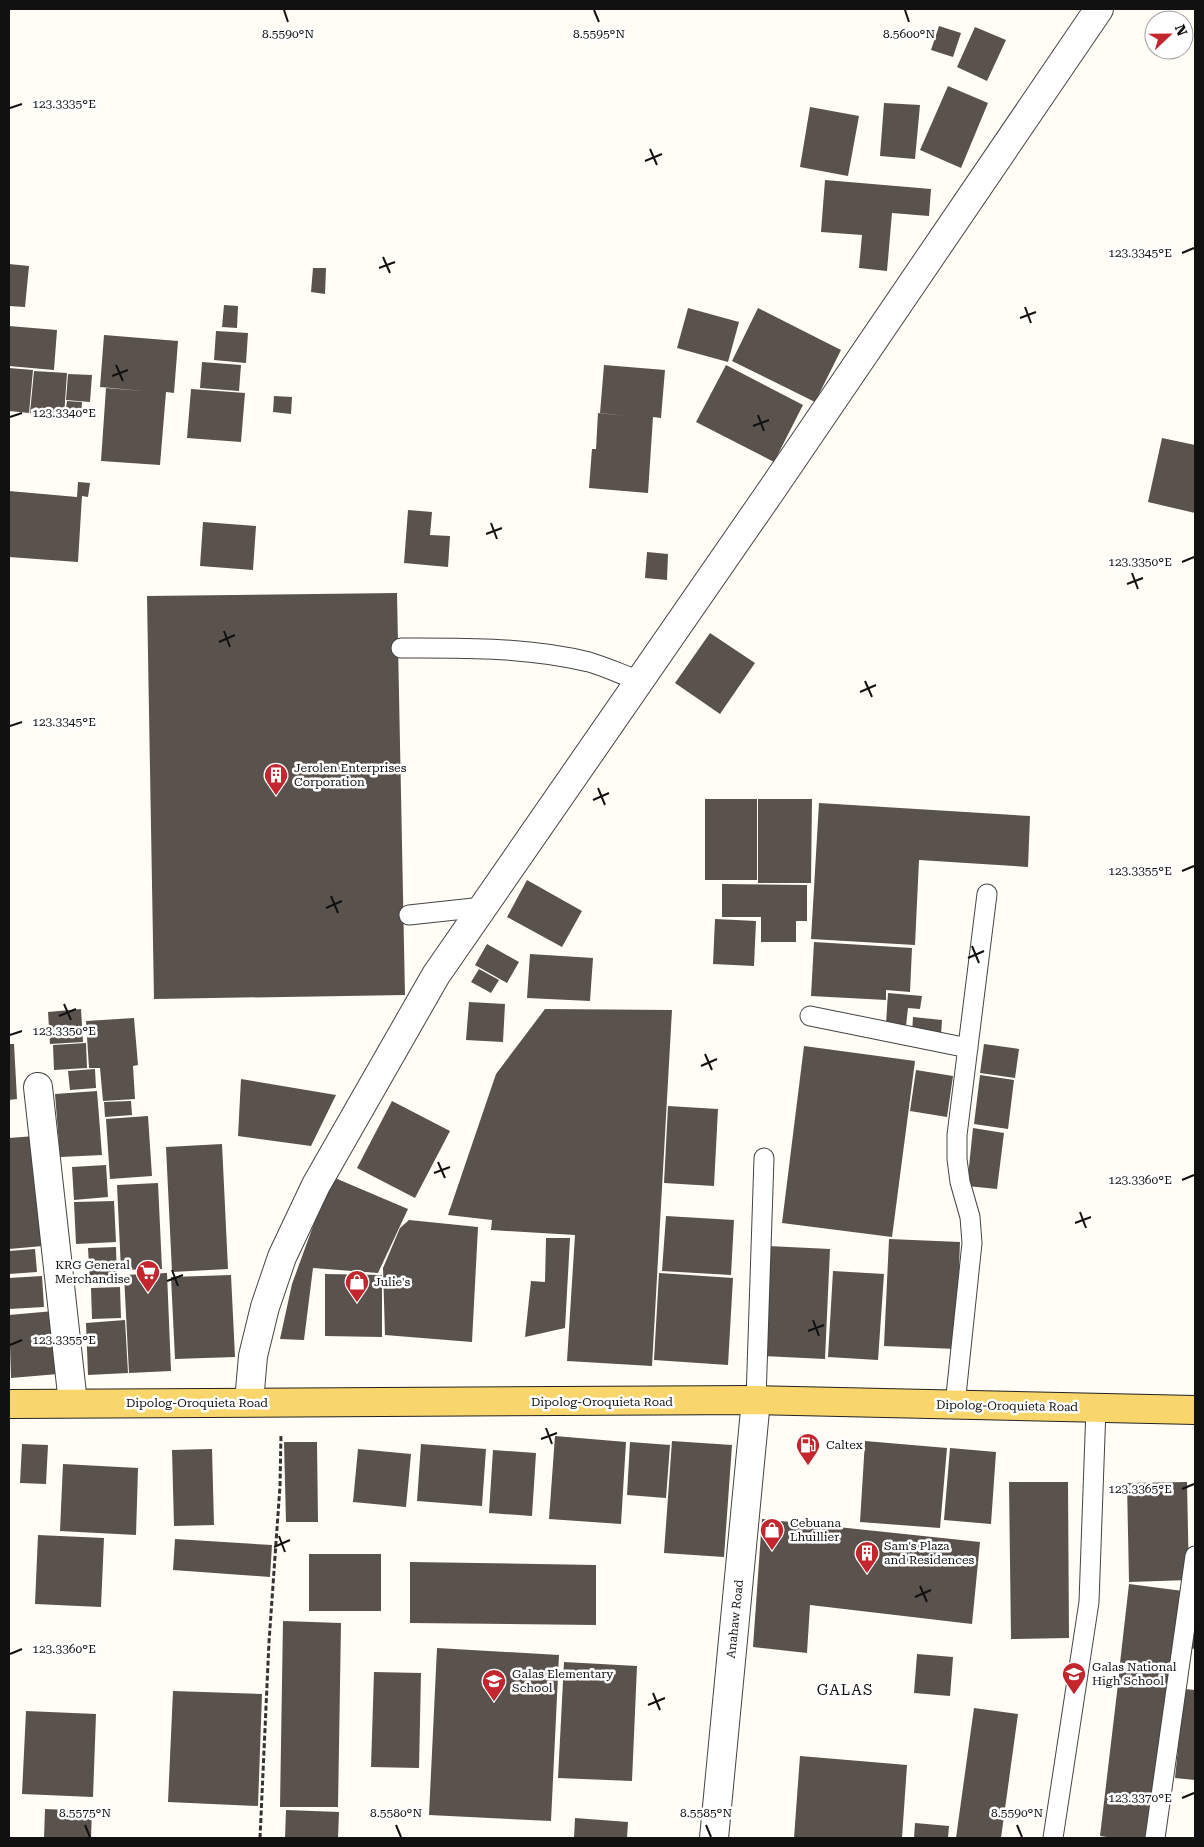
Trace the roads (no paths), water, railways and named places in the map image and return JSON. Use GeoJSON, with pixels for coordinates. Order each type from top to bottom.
{"type":"FeatureCollection","features":[{"type":"Feature","properties":{"kind":"main road","name":"Dipolog-Oroquieta Road"},"geometry":{"type":"LineString","coordinates":[[9,1404],[756,1400],[1195,1410]]}},
{"type":"Feature","properties":{"kind":"street"},"geometry":{"type":"LineString","coordinates":[[249,1402],[253,1356],[265,1307],[282,1257],[316,1185],[436,975],[640,681],[1099,9]]}},
{"type":"Feature","properties":{"kind":"street"},"geometry":{"type":"LineString","coordinates":[[38,1087],[73,1403]]}},
{"type":"Feature","properties":{"kind":"street","name":"Anahaw Road"},"geometry":{"type":"LineString","coordinates":[[714,1838],[756,1400]]}},
{"type":"Feature","properties":{"kind":"lane"},"geometry":{"type":"LineString","coordinates":[[401,648],[522,650],[590,663],[640,681]]}},
{"type":"Feature","properties":{"kind":"lane"},"geometry":{"type":"LineString","coordinates":[[955,1405],[972,1243],[970,1217],[960,1182],[956,1159],[957,1135],[987,894]]}},
{"type":"Feature","properties":{"kind":"lane"},"geometry":{"type":"LineString","coordinates":[[409,915],[483,907]]}},
{"type":"Feature","properties":{"kind":"lane"},"geometry":{"type":"LineString","coordinates":[[810,1016],[968,1048]]}},
{"type":"Feature","properties":{"kind":"lane"},"geometry":{"type":"LineString","coordinates":[[756,1400],[764,1158]]}},
{"type":"Feature","properties":{"kind":"lane"},"geometry":{"type":"LineString","coordinates":[[1053,1838],[1090,1602],[1096,1408]]}},
{"type":"Feature","properties":{"kind":"lane"},"geometry":{"type":"LineString","coordinates":[[1155,1838],[1195,1556]]}},
{"type":"Feature","properties":{"kind":"place","name":"Jerolen Enterprises Corporation"},"geometry":{"type":"Point","coordinates":[276,796]}},
{"type":"Feature","properties":{"kind":"place","name":"KRG General Merchandise"},"geometry":{"type":"Point","coordinates":[148,1293]}},
{"type":"Feature","properties":{"kind":"place","name":"Julie's"},"geometry":{"type":"Point","coordinates":[357,1303]}},
{"type":"Feature","properties":{"kind":"place","name":"Caltex"},"geometry":{"type":"Point","coordinates":[808,1466]}},
{"type":"Feature","properties":{"kind":"place","name":"Cebuana Lhuillier"},"geometry":{"type":"Point","coordinates":[772,1551]}},
{"type":"Feature","properties":{"kind":"place","name":"Sam's Plaza and Residences"},"geometry":{"type":"Point","coordinates":[867,1574]}},
{"type":"Feature","properties":{"kind":"place","name":"Galas National High School"},"geometry":{"type":"Point","coordinates":[1074,1695]}},
{"type":"Feature","properties":{"kind":"place","name":"Galas Elementary School"},"geometry":{"type":"Point","coordinates":[494,1702]}},
{"type":"Feature","properties":{"kind":"district","name":"GALAS"},"geometry":{"type":"Point","coordinates":[845,1690]}}]}
